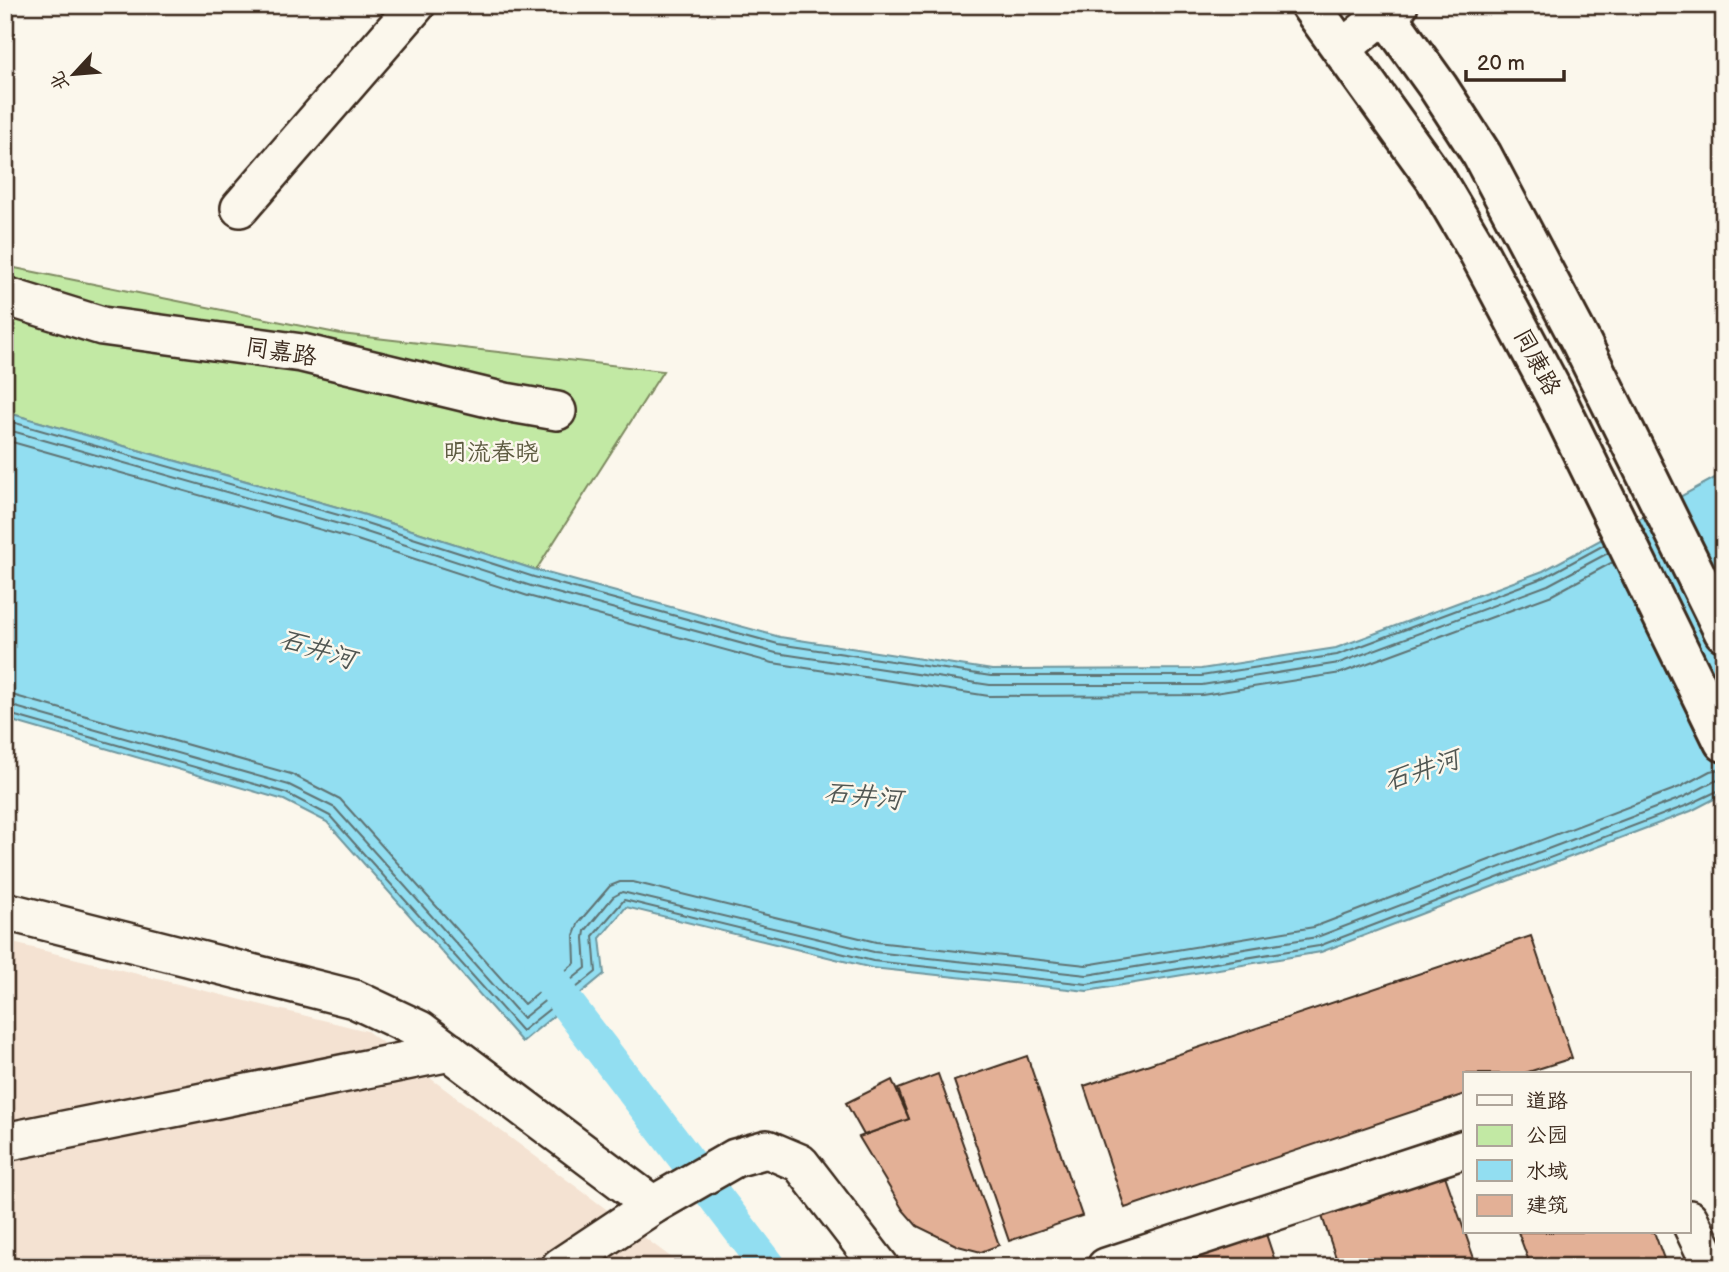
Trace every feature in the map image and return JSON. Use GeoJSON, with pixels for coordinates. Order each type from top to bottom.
{"type":"FeatureCollection","features":[{"type":"Feature","properties":{"kind":"main road","name":"同康路"},"geometry":{"type":"LineString","coordinates":[[1310,5],[1436,180],[1478,251],[1554,394],[1724,742]]}},
{"type":"Feature","properties":{"kind":"main road","name":"同康路"},"geometry":{"type":"LineString","coordinates":[[1388,8],[1482,155],[1526,236],[1724,632]]}},
{"type":"Feature","properties":{"kind":"street"},"geometry":{"type":"LineString","coordinates":[[240,208],[416,5]]}},
{"type":"Feature","properties":{"kind":"street"},"geometry":{"type":"LineString","coordinates":[[1343,48],[1388,8]]}},
{"type":"Feature","properties":{"kind":"street","name":"同嘉路"},"geometry":{"type":"LineString","coordinates":[[5,296],[102,326],[302,353],[505,402],[557,411]]}},
{"type":"Feature","properties":{"kind":"street"},"geometry":{"type":"LineString","coordinates":[[5,911],[354,999],[420,1030],[668,1196]]}},
{"type":"Feature","properties":{"kind":"street"},"geometry":{"type":"LineString","coordinates":[[5,1142],[450,1052]]}},
{"type":"Feature","properties":{"kind":"street"},"geometry":{"type":"LineString","coordinates":[[560,1267],[668,1196],[734,1158],[767,1150],[800,1163],[880,1267]]}},
{"type":"Feature","properties":{"kind":"street"},"geometry":{"type":"LineString","coordinates":[[1106,1267],[1463,1150]]}},
{"type":"Feature","properties":{"kind":"street"},"geometry":{"type":"LineString","coordinates":[[1690,1221],[1712,1267]]}},
{"type":"Feature","properties":{"kind":"shaded area"},"geometry":{"type":"Polygon","coordinates":[[[5,941],[367,1031],[684,1267],[5,1267],[5,941]]]}},
{"type":"Feature","properties":{"kind":"green space","name":"明流春晓"},"geometry":{"type":"Polygon","coordinates":[[[5,266],[341,334],[663,371],[536,570],[365,515],[5,412],[5,266]]]}},
{"type":"Feature","properties":{"kind":"water","name":"石井河"},"geometry":{"type":"Polygon","coordinates":[[[5,412],[365,515],[536,570],[780,637],[992,670],[1201,669],[1336,648],[1543,571],[1724,473],[1724,794],[1691,811],[1321,952],[1087,991],[872,968],[626,907],[600,938],[604,974],[522,1042],[327,822],[284,800],[5,719],[5,412]]]}},
{"type":"Feature","properties":{"kind":"building"},"geometry":{"type":"Polygon","coordinates":[[[1531,936],[1572,1058],[1528,1072],[1463,1072],[1463,1095],[1125,1208],[1084,1086],[1531,936]]]}},
{"type":"Feature","properties":{"kind":"building"},"geometry":{"type":"Polygon","coordinates":[[[1027,1056],[1082,1216],[1009,1241],[954,1081],[1027,1056]]]}},
{"type":"Feature","properties":{"kind":"building"},"geometry":{"type":"Polygon","coordinates":[[[938,1074],[999,1245],[981,1252],[958,1246],[917,1226],[903,1210],[859,1137],[909,1119],[898,1089],[938,1074]]]}},
{"type":"Feature","properties":{"kind":"building"},"geometry":{"type":"Polygon","coordinates":[[[892,1080],[909,1119],[864,1135],[846,1103],[892,1080]]]}},
{"type":"Feature","properties":{"kind":"building"},"geometry":{"type":"Polygon","coordinates":[[[1442,1167],[1463,1234],[1465,1234],[1477,1267],[1339,1267],[1320,1210],[1442,1167]]]}},
{"type":"Feature","properties":{"kind":"building"},"geometry":{"type":"Polygon","coordinates":[[[1264,1228],[1277,1267],[1151,1267],[1264,1228]]]}},
{"type":"Feature","properties":{"kind":"building"},"geometry":{"type":"Polygon","coordinates":[[[1519,1234],[1655,1234],[1667,1267],[1531,1267],[1519,1234]]]}},
{"type":"Feature","properties":{"kind":"waterway"},"geometry":{"type":"LineString","coordinates":[[542,965],[567,1004],[769,1267]]}}]}
